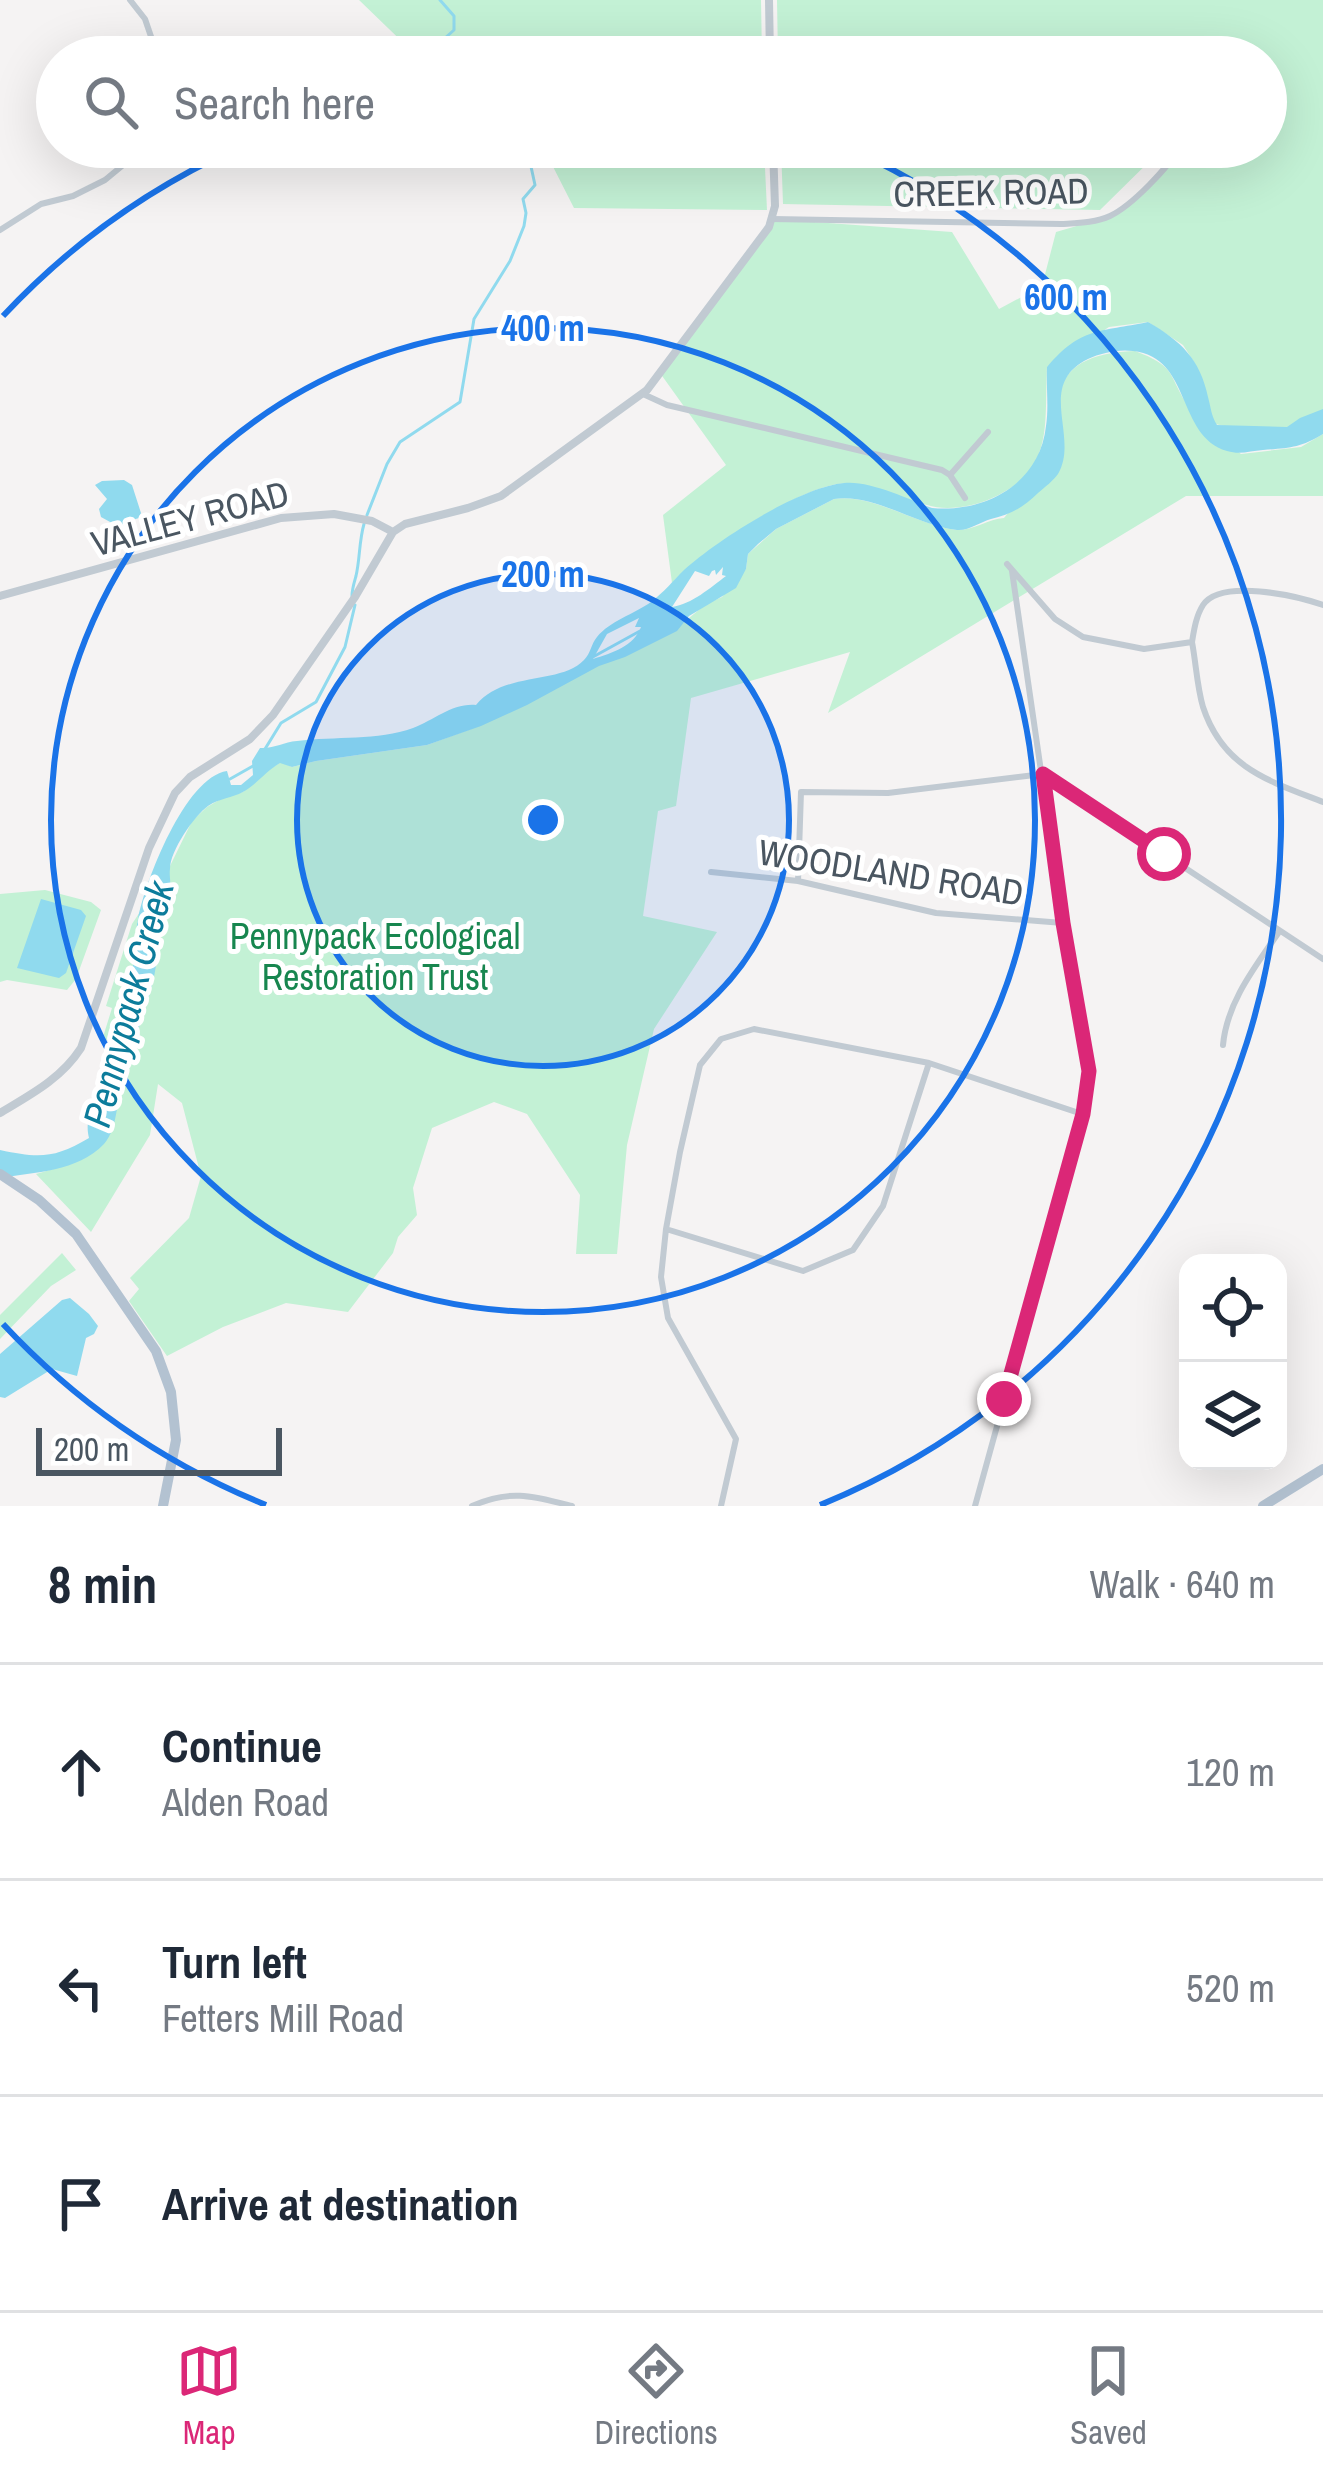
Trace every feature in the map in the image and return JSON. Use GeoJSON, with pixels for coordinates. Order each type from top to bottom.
{"type":"FeatureCollection","features":[{"type":"Feature","properties":{"kind":"main road"},"geometry":{"type":"LineString","coordinates":[[0,1174],[76,1234],[142,1327],[164,1367],[176,1440],[165,1505]]}},
{"type":"Feature","properties":{"kind":"main road"},"geometry":{"type":"LineString","coordinates":[[1263,1506],[1323,1469]]}},
{"type":"Feature","properties":{"kind":"street"},"geometry":{"type":"LineString","coordinates":[[130,0],[151,36]]}},
{"type":"Feature","properties":{"kind":"street"},"geometry":{"type":"LineString","coordinates":[[769,0],[770,36]]}},
{"type":"Feature","properties":{"kind":"street"},"geometry":{"type":"LineString","coordinates":[[0,230],[41,204],[73,196],[120,168]]}},
{"type":"Feature","properties":{"kind":"street"},"geometry":{"type":"LineString","coordinates":[[0,1113],[52,1080],[81,1048],[149,848],[175,793],[190,777],[241,746],[266,724],[356,597],[393,532],[405,524],[500,496],[643,394],[773,219],[773,168]]}},
{"type":"Feature","properties":{"kind":"street","name":"CREEK ROAD"},"geometry":{"type":"LineString","coordinates":[[773,219],[1091,222],[1119,211],[1164,168]]}},
{"type":"Feature","properties":{"kind":"street"},"geometry":{"type":"LineString","coordinates":[[643,394],[668,405],[942,470],[964,498]]}},
{"type":"Feature","properties":{"kind":"street"},"geometry":{"type":"LineString","coordinates":[[950,476],[988,433]]}},
{"type":"Feature","properties":{"kind":"street","name":"VALLEY ROAD"},"geometry":{"type":"LineString","coordinates":[[0,596],[281,518],[324,513],[372,521],[393,532]]}},
{"type":"Feature","properties":{"kind":"street"},"geometry":{"type":"LineString","coordinates":[[975,1506],[1083,1114],[1089,1071],[1010,567],[1054,620],[1083,638],[1144,649],[1192,642]]}},
{"type":"Feature","properties":{"kind":"street"},"geometry":{"type":"LineString","coordinates":[[1323,605],[1252,591],[1217,593],[1202,605],[1192,642],[1203,705],[1228,753],[1247,770],[1323,802]]}},
{"type":"Feature","properties":{"kind":"street"},"geometry":{"type":"LineString","coordinates":[[798,881],[801,792],[888,793],[1043,774],[1323,959]]}},
{"type":"Feature","properties":{"kind":"street","name":"WOODLAND ROAD"},"geometry":{"type":"LineString","coordinates":[[711,872],[798,881],[936,913],[1063,923]]}},
{"type":"Feature","properties":{"kind":"street"},"geometry":{"type":"LineString","coordinates":[[1223,1046],[1230,1012],[1280,931]]}},
{"type":"Feature","properties":{"kind":"street"},"geometry":{"type":"LineString","coordinates":[[721,1506],[736,1439],[668,1318],[661,1277],[666,1228],[700,1065],[722,1040],[754,1029],[929,1063],[1083,1114]]}},
{"type":"Feature","properties":{"kind":"street"},"geometry":{"type":"LineString","coordinates":[[666,1228],[803,1270],[853,1250],[883,1206],[929,1063]]}},
{"type":"Feature","properties":{"kind":"street"},"geometry":{"type":"LineString","coordinates":[[472,1506],[508,1494],[572,1506]]}},
{"type":"Feature","properties":{"kind":"green space"},"geometry":{"type":"Polygon","coordinates":[[[359,0],[761,0],[762,36],[396,36],[359,0]]]}},
{"type":"Feature","properties":{"kind":"green space"},"geometry":{"type":"Polygon","coordinates":[[[777,0],[1323,0],[1323,422],[1262,434],[1215,424],[1209,421],[1202,382],[1183,345],[1148,322],[1109,327],[1047,367],[1042,445],[1026,475],[1011,488],[983,502],[950,508],[857,485],[818,489],[749,524],[672,583],[663,515],[726,465],[660,373],[773,219],[952,232],[999,309],[1042,286],[1056,232],[1118,214],[1163,168],[1287,168],[1287,36],[778,36],[777,0]]]}},
{"type":"Feature","properties":{"kind":"green space"},"geometry":{"type":"Polygon","coordinates":[[[554,168],[765,168],[767,210],[574,208],[554,168]]]}},
{"type":"Feature","properties":{"kind":"green space"},"geometry":{"type":"Polygon","coordinates":[[[782,168],[1143,168],[1100,210],[783,204],[782,168]]]}},
{"type":"Feature","properties":{"kind":"green space","name":"Pennypack Ecological Restoration Trust"},"geometry":{"type":"Polygon","coordinates":[[[1135,351],[1165,367],[1193,413],[1241,454],[1301,447],[1323,434],[1323,496],[1186,496],[828,713],[850,652],[691,698],[676,806],[658,811],[643,916],[717,932],[654,1029],[627,1145],[617,1254],[576,1254],[580,1195],[527,1114],[494,1102],[432,1128],[413,1188],[417,1215],[348,1312],[286,1303],[223,1327],[167,1356],[129,1301],[139,1289],[130,1278],[189,1218],[201,1176],[182,1103],[158,1084],[150,1135],[91,1232],[36,1174],[85,1156],[107,1135],[128,1058],[103,1037],[112,1008],[106,1006],[132,924],[169,868],[192,821],[224,797],[243,792],[281,762],[292,767],[427,745],[471,729],[683,623],[722,597],[746,569],[748,554],[776,529],[834,499],[880,505],[957,530],[1004,518],[1063,446],[1059,397],[1069,374],[1087,360],[1135,351]]]}},
{"type":"Feature","properties":{"kind":"green space"},"geometry":{"type":"Polygon","coordinates":[[[45,890],[91,902],[101,910],[76,979],[67,990],[0,982],[0,894],[45,890]]]}},
{"type":"Feature","properties":{"kind":"green space"},"geometry":{"type":"Polygon","coordinates":[[[62,1253],[76,1270],[51,1286],[0,1339],[0,1315],[62,1253]]]}},
{"type":"Feature","properties":{"kind":"water"},"geometry":{"type":"Polygon","coordinates":[[[1148,322],[1187,352],[1200,372],[1217,425],[1287,427],[1323,409],[1323,434],[1287,448],[1227,451],[1199,430],[1175,381],[1152,356],[1127,351],[1098,355],[1072,370],[1064,383],[1065,444],[1058,474],[1011,513],[957,530],[865,501],[834,499],[776,529],[758,544],[748,554],[736,588],[689,616],[677,631],[527,705],[427,745],[292,767],[280,763],[239,794],[208,806],[174,853],[170,888],[163,888],[152,922],[157,938],[154,976],[123,1073],[109,1137],[93,1153],[68,1165],[0,1178],[0,1150],[46,1155],[89,1138],[90,1114],[109,1070],[109,1047],[131,976],[138,919],[149,881],[182,811],[211,778],[227,771],[231,785],[241,785],[253,775],[252,761],[260,748],[400,732],[451,709],[476,705],[501,687],[574,668],[602,631],[651,602],[684,570],[738,530],[805,494],[854,483],[932,508],[990,499],[1022,478],[1042,446],[1047,367],[1081,338],[1148,322]],[[723,567],[709,576],[695,571],[672,607],[694,599],[726,576],[723,567]],[[639,618],[607,634],[593,659],[628,644],[641,627],[635,627],[639,618]]]}},
{"type":"Feature","properties":{"kind":"water"},"geometry":{"type":"Polygon","coordinates":[[[124,480],[132,485],[141,513],[121,528],[101,517],[99,509],[107,499],[95,485],[124,480]]]}},
{"type":"Feature","properties":{"kind":"water"},"geometry":{"type":"Polygon","coordinates":[[[41,899],[81,910],[86,916],[66,973],[59,978],[17,968],[41,899]]]}},
{"type":"Feature","properties":{"kind":"water"},"geometry":{"type":"Polygon","coordinates":[[[70,1298],[98,1326],[86,1338],[77,1376],[52,1369],[0,1397],[0,1354],[70,1298]]]}},
{"type":"Feature","properties":{"kind":"waterway"},"geometry":{"type":"LineString","coordinates":[[440,0],[454,16],[454,30],[447,36]]}},
{"type":"Feature","properties":{"kind":"waterway"},"geometry":{"type":"LineString","coordinates":[[367,515],[400,442],[460,402],[474,319],[510,261],[524,226],[523,199],[535,185],[531,168]]}},
{"type":"Feature","properties":{"kind":"waterway"},"geometry":{"type":"LineString","coordinates":[[352,596],[364,524]]}},
{"type":"Feature","properties":{"kind":"waterway"},"geometry":{"type":"LineString","coordinates":[[265,749],[281,723],[316,702],[345,647],[355,605]]}},
{"type":"Feature","properties":{"kind":"waterway","name":"Pennypack Creek"},"geometry":{"type":"LineString","coordinates":[[591,658],[640,631]]}},
{"type":"Feature","properties":{"kind":"waterway","name":"Pennypack Creek"},"geometry":{"type":"LineString","coordinates":[[230,779],[253,766]]}},
{"type":"Feature","properties":{"kind":"route"},"geometry":{"type":"LineString","coordinates":[[1004,1399],[1083,1114],[1089,1076],[1043,774],[1164,854]]}}]}
